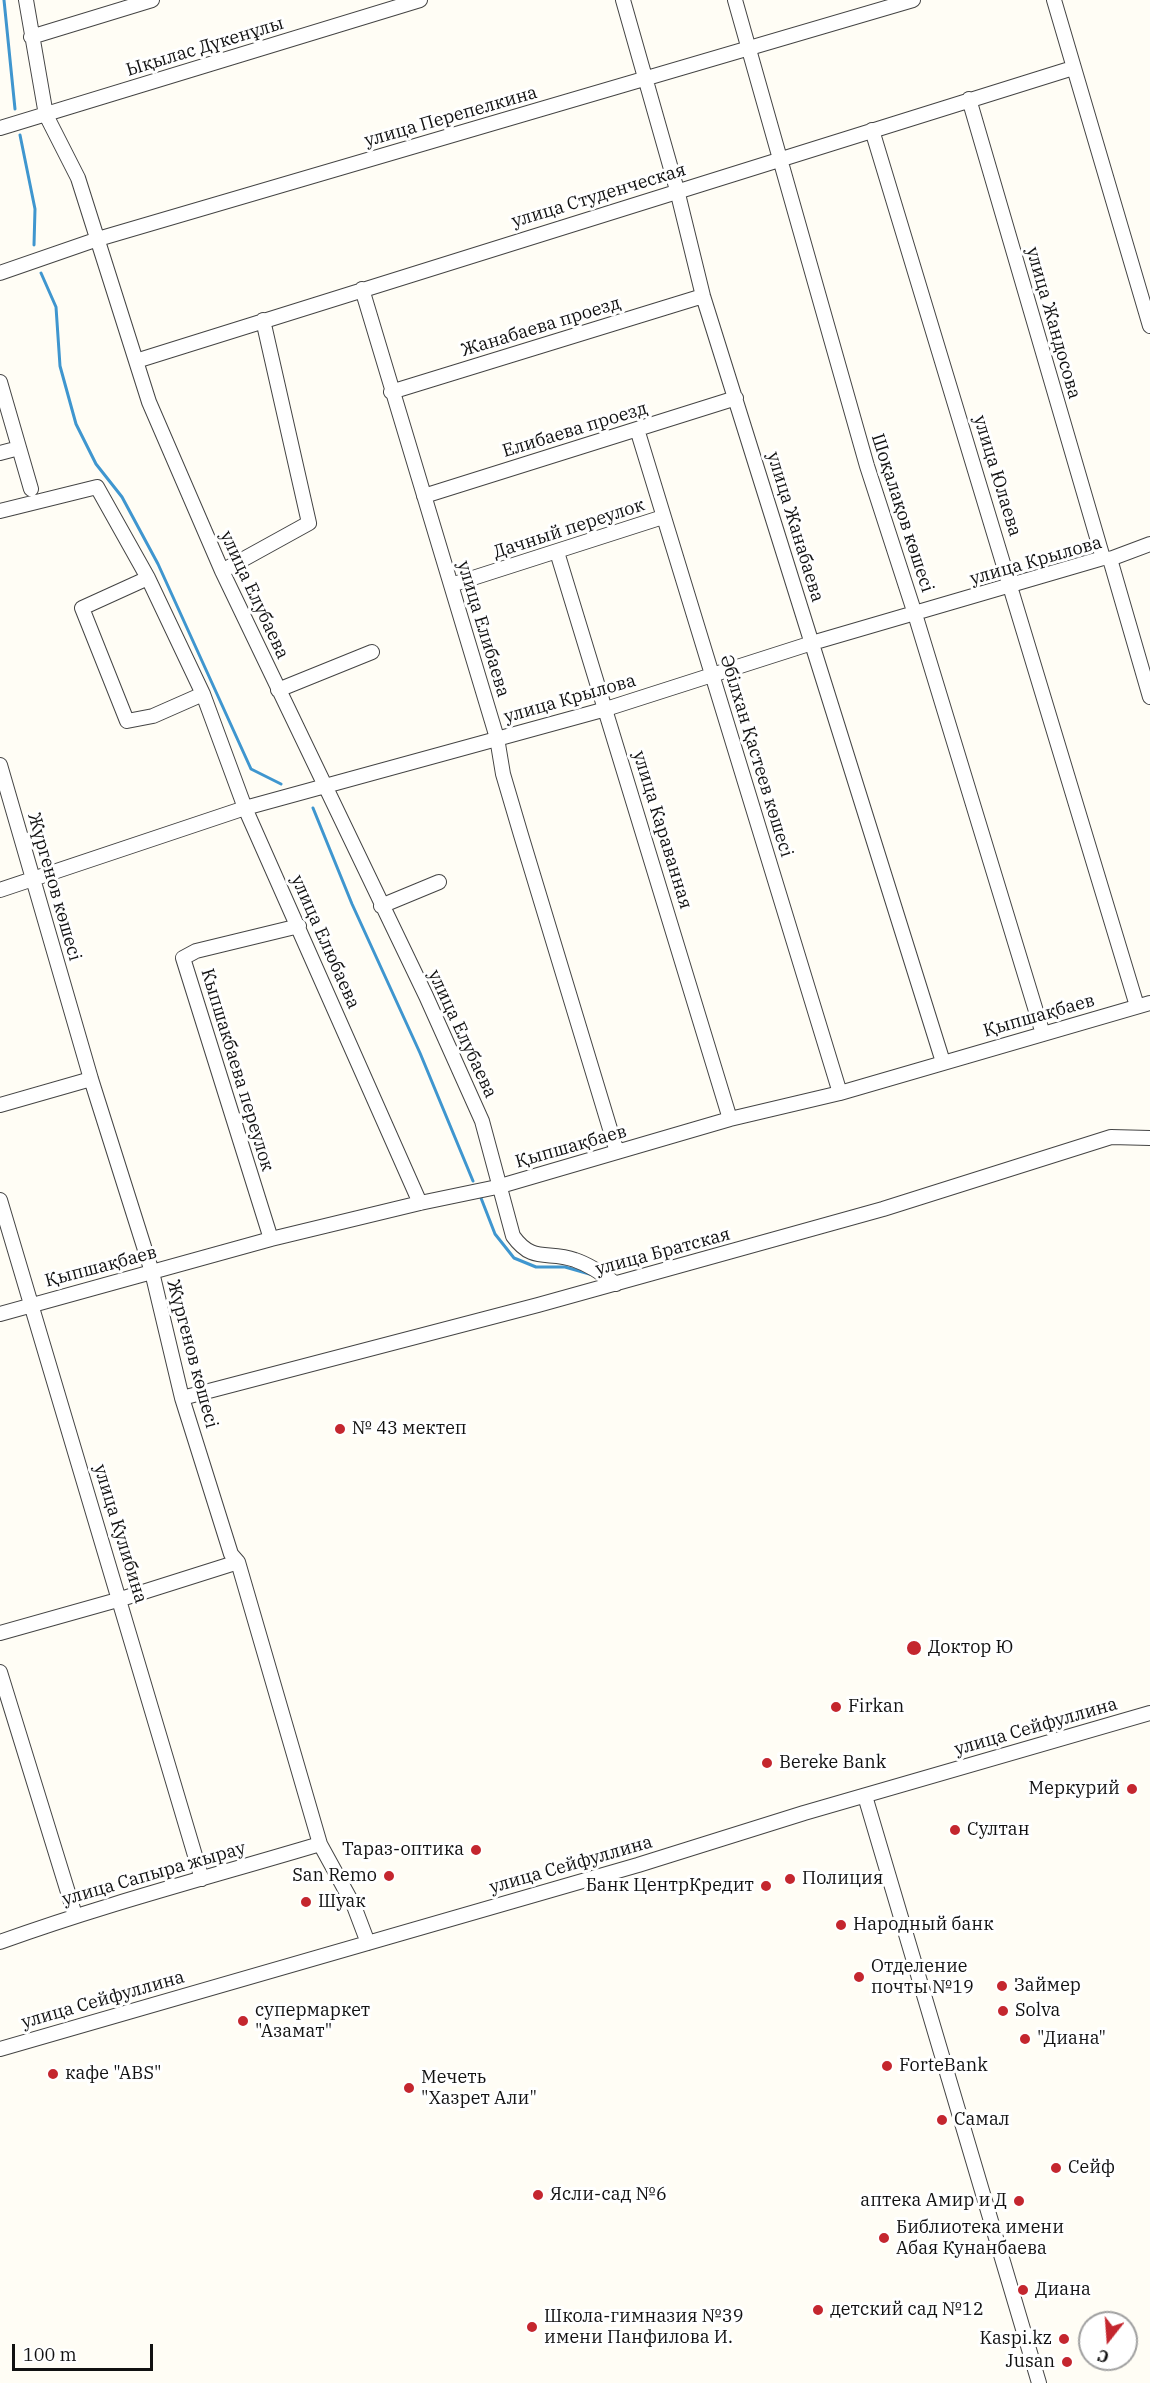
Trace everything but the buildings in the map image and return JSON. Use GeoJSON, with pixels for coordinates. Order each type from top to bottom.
{"type":"FeatureCollection","features":[{"type":"Feature","properties":{"kind":"street","name":"улица Елубаева"},"geometry":{"type":"LineString","coordinates":[[26,0],[46,115],[78,178],[149,402],[222,571],[323,787],[426,996],[482,1121],[497,1187],[513,1236],[522,1250],[535,1255],[573,1259],[616,1284]]}},
{"type":"Feature","properties":{"kind":"street"},"geometry":{"type":"LineString","coordinates":[[31,37],[152,0]]}},
{"type":"Feature","properties":{"kind":"street","name":"Ықылас Дүкенұлы"},"geometry":{"type":"LineString","coordinates":[[0,128],[420,0]]}},
{"type":"Feature","properties":{"kind":"street","name":"улица Жанабаева"},"geometry":{"type":"LineString","coordinates":[[623,0],[677,190],[703,296],[943,1062]]}},
{"type":"Feature","properties":{"kind":"street","name":"Шоқалақов көшесі"},"geometry":{"type":"LineString","coordinates":[[735,0],[867,466],[915,614],[1043,1034]]}},
{"type":"Feature","properties":{"kind":"street","name":"улица Перепелкина"},"geometry":{"type":"LineString","coordinates":[[0,273],[98,239],[913,0]]}},
{"type":"Feature","properties":{"kind":"street"},"geometry":{"type":"LineString","coordinates":[[1053,0],[1150,326]]}},
{"type":"Feature","properties":{"kind":"street","name":"улица Студенческая"},"geometry":{"type":"LineString","coordinates":[[136,361],[677,190],[1074,68]]}},
{"type":"Feature","properties":{"kind":"street","name":"улица Жандосова"},"geometry":{"type":"LineString","coordinates":[[969,99],[1150,698]]}},
{"type":"Feature","properties":{"kind":"street","name":"улица Юлаева"},"geometry":{"type":"LineString","coordinates":[[872,130],[1012,587],[1144,1005]]}},
{"type":"Feature","properties":{"kind":"street","name":"улица Елибаева"},"geometry":{"type":"LineString","coordinates":[[362,289],[391,392],[497,738],[503,774],[521,836],[617,1152]]}},
{"type":"Feature","properties":{"kind":"street","name":"Жанабаева проезд"},"geometry":{"type":"LineString","coordinates":[[391,392],[703,296]]}},
{"type":"Feature","properties":{"kind":"street"},"geometry":{"type":"LineString","coordinates":[[222,571],[309,523],[263,320]]}},
{"type":"Feature","properties":{"kind":"street"},"geometry":{"type":"LineString","coordinates":[[0,382],[31,489]]}},
{"type":"Feature","properties":{"kind":"street","name":"Елибаева проезд"},"geometry":{"type":"LineString","coordinates":[[424,496],[736,398]]}},
{"type":"Feature","properties":{"kind":"street","name":"Әбілхан Қастеев көшесі"},"geometry":{"type":"LineString","coordinates":[[637,429],[840,1093]]}},
{"type":"Feature","properties":{"kind":"street"},"geometry":{"type":"LineString","coordinates":[[0,453],[19,448]]}},
{"type":"Feature","properties":{"kind":"street","name":"улица Елюбаева"},"geometry":{"type":"LineString","coordinates":[[0,511],[97,486],[148,578],[203,694],[245,808],[420,1203]]}},
{"type":"Feature","properties":{"kind":"street","name":"Дачный переулок"},"geometry":{"type":"LineString","coordinates":[[451,585],[663,517]]}},
{"type":"Feature","properties":{"kind":"street","name":"улица Крылова"},"geometry":{"type":"LineString","coordinates":[[0,891],[245,808],[606,709],[812,644],[1012,587],[1150,544]]}},
{"type":"Feature","properties":{"kind":"street","name":"улица Караванная"},"geometry":{"type":"LineString","coordinates":[[557,552],[730,1119]]}},
{"type":"Feature","properties":{"kind":"street"},"geometry":{"type":"LineString","coordinates":[[148,578],[82,608],[127,721],[153,716],[203,694]]}},
{"type":"Feature","properties":{"kind":"street"},"geometry":{"type":"LineString","coordinates":[[278,690],[372,652]]}},
{"type":"Feature","properties":{"kind":"street","name":"Жүргенов көшесі"},"geometry":{"type":"LineString","coordinates":[[0,765],[92,1079],[152,1272],[182,1398],[231,1554],[238,1562],[320,1844],[354,1906],[368,1943]]}},
{"type":"Feature","properties":{"kind":"street"},"geometry":{"type":"LineString","coordinates":[[381,906],[439,882]]}},
{"type":"Feature","properties":{"kind":"street","name":"Кыпшакбаева переулок"},"geometry":{"type":"LineString","coordinates":[[271,1239],[183,958],[196,951],[299,926]]}},
{"type":"Feature","properties":{"kind":"street","name":"Қыпшақбаев"},"geometry":{"type":"LineString","coordinates":[[0,1314],[271,1239],[497,1187],[730,1119],[840,1093],[1144,1005]]}},
{"type":"Feature","properties":{"kind":"street"},"geometry":{"type":"LineString","coordinates":[[0,1106],[92,1079]]}},
{"type":"Feature","properties":{"kind":"street","name":"улица Братская"},"geometry":{"type":"LineString","coordinates":[[182,1398],[616,1284],[883,1209],[1111,1137],[1150,1138]]}},
{"type":"Feature","properties":{"kind":"street","name":"улица Кулибина"},"geometry":{"type":"LineString","coordinates":[[0,1200],[121,1599],[202,1879]]}},
{"type":"Feature","properties":{"kind":"street"},"geometry":{"type":"LineString","coordinates":[[0,1633],[121,1599],[238,1562]]}},
{"type":"Feature","properties":{"kind":"street"},"geometry":{"type":"LineString","coordinates":[[0,1672],[75,1915]]}},
{"type":"Feature","properties":{"kind":"street","name":"улица Сейфуллина"},"geometry":{"type":"LineString","coordinates":[[0,2049],[1150,1713]]}},
{"type":"Feature","properties":{"kind":"street"},"geometry":{"type":"LineString","coordinates":[[865,1796],[1039,2383]]}},
{"type":"Feature","properties":{"kind":"street","name":"улица Сапыра жырау"},"geometry":{"type":"LineString","coordinates":[[0,1942],[75,1915],[148,1896],[320,1844]]}},
{"type":"Feature","properties":{"kind":"waterway"},"geometry":{"type":"LineString","coordinates":[[4,0],[15,109]]}},
{"type":"Feature","properties":{"kind":"waterway"},"geometry":{"type":"LineString","coordinates":[[20,135],[35,209],[34,245]]}},
{"type":"Feature","properties":{"kind":"waterway"},"geometry":{"type":"LineString","coordinates":[[41,273],[56,307],[60,366],[76,424],[96,464],[122,497],[158,564],[251,769],[281,784]]}},
{"type":"Feature","properties":{"kind":"waterway"},"geometry":{"type":"LineString","coordinates":[[313,808],[352,904],[420,1053],[473,1181]]}},
{"type":"Feature","properties":{"kind":"waterway"},"geometry":{"type":"LineString","coordinates":[[481,1198],[495,1234],[514,1258],[536,1267],[565,1267],[593,1275]]}},
{"type":"Feature","properties":{"kind":"place","name":"№ 43 мектеп"},"geometry":{"type":"Point","coordinates":[340,1429]}},
{"type":"Feature","properties":{"kind":"place","name":"Доктор Ю"},"geometry":{"type":"Point","coordinates":[914,1648]}},
{"type":"Feature","properties":{"kind":"place","name":"Firkan"},"geometry":{"type":"Point","coordinates":[836,1707]}},
{"type":"Feature","properties":{"kind":"place","name":"Bereke Bank"},"geometry":{"type":"Point","coordinates":[767,1763]}},
{"type":"Feature","properties":{"kind":"place","name":"Меркурий"},"geometry":{"type":"Point","coordinates":[1132,1789]}},
{"type":"Feature","properties":{"kind":"place","name":"Султан"},"geometry":{"type":"Point","coordinates":[955,1830]}},
{"type":"Feature","properties":{"kind":"place","name":"Тараз-оптика"},"geometry":{"type":"Point","coordinates":[476,1850]}},
{"type":"Feature","properties":{"kind":"place","name":"San Remo"},"geometry":{"type":"Point","coordinates":[389,1876]}},
{"type":"Feature","properties":{"kind":"place","name":"Полиция"},"geometry":{"type":"Point","coordinates":[790,1879]}},
{"type":"Feature","properties":{"kind":"place","name":"Банк ЦентрКредит"},"geometry":{"type":"Point","coordinates":[766,1886]}},
{"type":"Feature","properties":{"kind":"place","name":"Шуак"},"geometry":{"type":"Point","coordinates":[306,1902]}},
{"type":"Feature","properties":{"kind":"place","name":"Народный банк"},"geometry":{"type":"Point","coordinates":[841,1925]}},
{"type":"Feature","properties":{"kind":"place","name":"Отделение почты №19"},"geometry":{"type":"Point","coordinates":[859,1977]}},
{"type":"Feature","properties":{"kind":"place","name":"Займер"},"geometry":{"type":"Point","coordinates":[1002,1986]}},
{"type":"Feature","properties":{"kind":"place","name":"Solva"},"geometry":{"type":"Point","coordinates":[1003,2011]}},
{"type":"Feature","properties":{"kind":"place","name":"супермаркет \"Азамат\""},"geometry":{"type":"Point","coordinates":[243,2021]}},
{"type":"Feature","properties":{"kind":"place","name":"\"Диана\""},"geometry":{"type":"Point","coordinates":[1025,2039]}},
{"type":"Feature","properties":{"kind":"place","name":"ForteBank"},"geometry":{"type":"Point","coordinates":[887,2066]}},
{"type":"Feature","properties":{"kind":"place","name":"кафе \"ABS\""},"geometry":{"type":"Point","coordinates":[53,2074]}},
{"type":"Feature","properties":{"kind":"place","name":"Мечеть \"Хазрет Али\""},"geometry":{"type":"Point","coordinates":[409,2088]}},
{"type":"Feature","properties":{"kind":"place","name":"Самал"},"geometry":{"type":"Point","coordinates":[942,2120]}},
{"type":"Feature","properties":{"kind":"place","name":"Сейф"},"geometry":{"type":"Point","coordinates":[1056,2168]}},
{"type":"Feature","properties":{"kind":"place","name":"Ясли-сад №6"},"geometry":{"type":"Point","coordinates":[538,2195]}},
{"type":"Feature","properties":{"kind":"place","name":"аптека Амир и Д"},"geometry":{"type":"Point","coordinates":[1019,2201]}},
{"type":"Feature","properties":{"kind":"place","name":"Библиотека имени Абая Кунанбаева"},"geometry":{"type":"Point","coordinates":[884,2238]}},
{"type":"Feature","properties":{"kind":"place","name":"Диана"},"geometry":{"type":"Point","coordinates":[1023,2290]}},
{"type":"Feature","properties":{"kind":"place","name":"детский сад №12"},"geometry":{"type":"Point","coordinates":[818,2310]}},
{"type":"Feature","properties":{"kind":"place","name":"Школа-гимназия №39 имени Панфилова И."},"geometry":{"type":"Point","coordinates":[532,2327]}},
{"type":"Feature","properties":{"kind":"place","name":"Kaspi.kz"},"geometry":{"type":"Point","coordinates":[1064,2339]}},
{"type":"Feature","properties":{"kind":"place","name":"Jusan"},"geometry":{"type":"Point","coordinates":[1067,2362]}}]}
